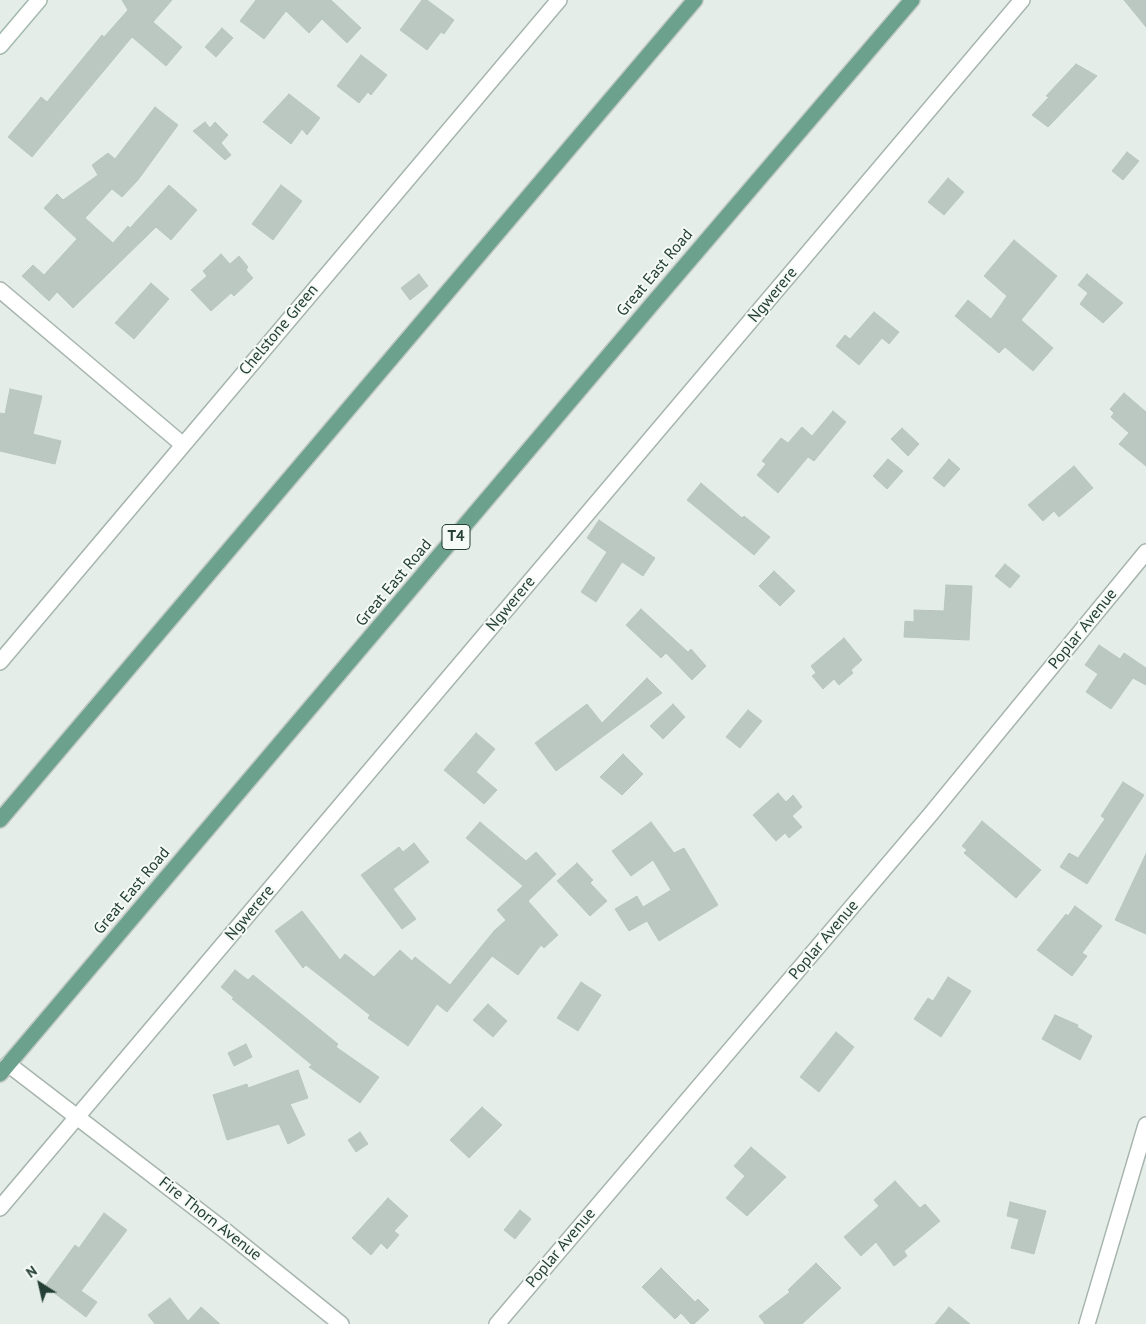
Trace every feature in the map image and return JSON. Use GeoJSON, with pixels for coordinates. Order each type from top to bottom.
{"type":"FeatureCollection","features":[{"type":"Feature","properties":{"kind":"main road"},"geometry":{"type":"LineString","coordinates":[[0,820],[695,0]]}},
{"type":"Feature","properties":{"kind":"main road","name":"Great East Road"},"geometry":{"type":"LineString","coordinates":[[4,1069],[653,302],[912,0]]}},
{"type":"Feature","properties":{"kind":"street"},"geometry":{"type":"LineString","coordinates":[[0,46],[39,0]]}},
{"type":"Feature","properties":{"kind":"street","name":"Chelstone Green"},"geometry":{"type":"LineString","coordinates":[[0,662],[182,444],[559,0]]}},
{"type":"Feature","properties":{"kind":"street","name":"Ngwerere"},"geometry":{"type":"LineString","coordinates":[[0,1208],[1022,0]]}},
{"type":"Feature","properties":{"kind":"street"},"geometry":{"type":"LineString","coordinates":[[0,290],[182,444]]}},
{"type":"Feature","properties":{"kind":"street","name":"Poplar Avenue"},"geometry":{"type":"LineString","coordinates":[[497,1324],[930,815],[1146,552]]}},
{"type":"Feature","properties":{"kind":"street","name":"Fire Thorn Avenue"},"geometry":{"type":"LineString","coordinates":[[4,1069],[77,1116],[228,1233],[341,1324]]}},
{"type":"Feature","properties":{"kind":"street"},"geometry":{"type":"LineString","coordinates":[[1087,1324],[1146,1125]]}},
{"type":"Feature","properties":{"kind":"building"},"geometry":{"type":"Polygon","coordinates":[[[122,0],[172,0],[153,22],[182,47],[166,66],[132,37],[32,157],[8,137],[41,97],[47,102],[102,35],[104,37],[128,10],[122,0]]]}},
{"type":"Feature","properties":{"kind":"building"},"geometry":{"type":"Polygon","coordinates":[[[256,0],[331,0],[361,28],[347,43],[322,19],[309,33],[286,11],[264,39],[240,21],[256,0]]]}},
{"type":"Feature","properties":{"kind":"building"},"geometry":{"type":"Polygon","coordinates":[[[422,0],[427,0],[454,20],[444,34],[441,32],[427,50],[400,30],[422,0]]]}},
{"type":"Feature","properties":{"kind":"building"},"geometry":{"type":"Polygon","coordinates":[[[1124,0],[1146,0],[1146,27],[1124,0]]]}},
{"type":"Feature","properties":{"kind":"building"},"geometry":{"type":"Polygon","coordinates":[[[222,28],[233,38],[216,57],[205,47],[222,28]]]}},
{"type":"Feature","properties":{"kind":"building"},"geometry":{"type":"Polygon","coordinates":[[[361,55],[387,75],[371,95],[368,92],[359,103],[337,86],[361,55]]]}},
{"type":"Feature","properties":{"kind":"building"},"geometry":{"type":"Polygon","coordinates":[[[1076,64],[1097,76],[1048,127],[1032,115],[1049,97],[1046,96],[1076,64]]]}},
{"type":"Feature","properties":{"kind":"building"},"geometry":{"type":"Polygon","coordinates":[[[289,94],[320,118],[307,135],[302,129],[291,144],[263,122],[289,94]]]}},
{"type":"Feature","properties":{"kind":"building"},"geometry":{"type":"Polygon","coordinates":[[[155,107],[178,125],[138,180],[122,197],[112,189],[85,218],[113,243],[128,226],[130,228],[169,185],[197,210],[171,240],[156,227],[73,308],[57,292],[49,301],[22,276],[33,265],[44,275],[77,239],[44,208],[57,194],[63,200],[98,175],[92,165],[108,153],[115,159],[155,107]]]}},
{"type":"Feature","properties":{"kind":"building"},"geometry":{"type":"Polygon","coordinates":[[[205,122],[210,128],[215,122],[228,135],[221,143],[231,155],[225,160],[193,131],[205,122]]]}},
{"type":"Feature","properties":{"kind":"building"},"geometry":{"type":"Polygon","coordinates":[[[1127,152],[1139,161],[1123,180],[1112,171],[1127,152]]]}},
{"type":"Feature","properties":{"kind":"building"},"geometry":{"type":"Polygon","coordinates":[[[948,178],[964,192],[944,215],[928,202],[948,178]]]}},
{"type":"Feature","properties":{"kind":"building"},"geometry":{"type":"Polygon","coordinates":[[[281,185],[302,201],[273,240],[252,224],[281,185]]]}},
{"type":"Feature","properties":{"kind":"building"},"geometry":{"type":"Polygon","coordinates":[[[1014,240],[1057,276],[1021,320],[1053,348],[1033,371],[1005,347],[999,353],[955,316],[968,300],[991,319],[1007,296],[984,276],[1014,240]]]}},
{"type":"Feature","properties":{"kind":"building"},"geometry":{"type":"Polygon","coordinates":[[[221,254],[230,264],[239,256],[248,267],[246,270],[253,278],[234,296],[231,293],[211,311],[191,290],[207,276],[203,271],[221,254]]]}},
{"type":"Feature","properties":{"kind":"building"},"geometry":{"type":"Polygon","coordinates":[[[419,274],[428,286],[410,300],[401,288],[419,274]]]}},
{"type":"Feature","properties":{"kind":"building"},"geometry":{"type":"Polygon","coordinates":[[[1087,274],[1123,303],[1103,323],[1080,304],[1088,293],[1078,285],[1087,274]]]}},
{"type":"Feature","properties":{"kind":"building"},"geometry":{"type":"Polygon","coordinates":[[[151,283],[169,299],[134,339],[115,323],[151,283]]]}},
{"type":"Feature","properties":{"kind":"building"},"geometry":{"type":"Polygon","coordinates":[[[874,312],[899,332],[889,344],[882,338],[859,365],[836,346],[845,335],[850,339],[874,312]]]}},
{"type":"Feature","properties":{"kind":"building"},"geometry":{"type":"Polygon","coordinates":[[[10,389],[42,396],[33,434],[61,441],[55,464],[0,451],[0,413],[5,414],[10,389]]]}},
{"type":"Feature","properties":{"kind":"building"},"geometry":{"type":"Polygon","coordinates":[[[1124,393],[1146,412],[1146,466],[1119,444],[1129,433],[1111,417],[1114,413],[1110,409],[1124,393]]]}},
{"type":"Feature","properties":{"kind":"building"},"geometry":{"type":"Polygon","coordinates":[[[833,411],[846,422],[814,461],[808,457],[778,493],[757,475],[766,464],[762,461],[781,438],[788,443],[802,427],[812,436],[833,411]]]}},
{"type":"Feature","properties":{"kind":"building"},"geometry":{"type":"Polygon","coordinates":[[[902,428],[919,444],[908,456],[891,439],[902,428]]]}},
{"type":"Feature","properties":{"kind":"building"},"geometry":{"type":"Polygon","coordinates":[[[888,459],[903,471],[887,489],[873,476],[888,459]]]}},
{"type":"Feature","properties":{"kind":"building"},"geometry":{"type":"Polygon","coordinates":[[[949,459],[960,469],[944,487],[933,478],[949,459]]]}},
{"type":"Feature","properties":{"kind":"building"},"geometry":{"type":"Polygon","coordinates":[[[1074,466],[1093,488],[1059,517],[1054,511],[1043,521],[1028,505],[1074,466]]]}},
{"type":"Feature","properties":{"kind":"building"},"geometry":{"type":"Polygon","coordinates":[[[701,483],[742,518],[744,516],[770,537],[754,555],[687,500],[701,483]]]}},
{"type":"Feature","properties":{"kind":"building"},"geometry":{"type":"Polygon","coordinates":[[[599,520],[655,558],[643,576],[622,562],[596,602],[581,592],[607,552],[587,538],[599,520]]]}},
{"type":"Feature","properties":{"kind":"building"},"geometry":{"type":"Polygon","coordinates":[[[1005,564],[1020,576],[1010,588],[995,576],[1005,564]]]}},
{"type":"Feature","properties":{"kind":"building"},"geometry":{"type":"Polygon","coordinates":[[[774,571],[795,591],[780,606],[759,586],[774,571]]]}},
{"type":"Feature","properties":{"kind":"building"},"geometry":{"type":"Polygon","coordinates":[[[946,585],[972,586],[969,640],[904,637],[905,621],[914,622],[914,610],[944,611],[946,585]]]}},
{"type":"Feature","properties":{"kind":"building"},"geometry":{"type":"Polygon","coordinates":[[[641,609],[688,652],[691,649],[706,666],[692,680],[666,653],[661,658],[626,625],[641,609]]]}},
{"type":"Feature","properties":{"kind":"building"},"geometry":{"type":"Polygon","coordinates":[[[844,638],[862,660],[851,670],[853,673],[839,685],[834,679],[823,689],[812,676],[816,673],[811,666],[844,638]]]}},
{"type":"Feature","properties":{"kind":"building"},"geometry":{"type":"Polygon","coordinates":[[[1099,645],[1120,659],[1124,653],[1146,668],[1146,685],[1133,678],[1111,709],[1086,692],[1098,674],[1085,665],[1099,645]]]}},
{"type":"Feature","properties":{"kind":"building"},"geometry":{"type":"Polygon","coordinates":[[[647,678],[662,693],[556,771],[535,743],[587,704],[602,723],[647,678]]]}},
{"type":"Feature","properties":{"kind":"building"},"geometry":{"type":"Polygon","coordinates":[[[673,704],[685,717],[663,739],[650,726],[673,704]]]}},
{"type":"Feature","properties":{"kind":"building"},"geometry":{"type":"Polygon","coordinates":[[[748,710],[762,721],[740,748],[726,737],[748,710]]]}},
{"type":"Feature","properties":{"kind":"building"},"geometry":{"type":"Polygon","coordinates":[[[476,733],[495,749],[476,772],[497,790],[484,804],[444,770],[476,733]]]}},
{"type":"Feature","properties":{"kind":"building"},"geometry":{"type":"Polygon","coordinates":[[[623,754],[643,774],[622,795],[600,777],[623,754]]]}},
{"type":"Feature","properties":{"kind":"building"},"geometry":{"type":"Polygon","coordinates":[[[1123,782],[1144,795],[1087,884],[1060,867],[1069,853],[1078,858],[1105,819],[1101,816],[1123,782]]]}},
{"type":"Feature","properties":{"kind":"building"},"geometry":{"type":"Polygon","coordinates":[[[778,793],[786,802],[793,795],[802,807],[792,816],[802,827],[789,838],[785,833],[776,841],[753,815],[778,793]]]}},
{"type":"Feature","properties":{"kind":"building"},"geometry":{"type":"Polygon","coordinates":[[[982,821],[1041,870],[1016,898],[964,853],[967,850],[962,846],[982,821]]]}},
{"type":"Feature","properties":{"kind":"building"},"geometry":{"type":"Polygon","coordinates":[[[480,822],[526,861],[536,852],[556,874],[528,901],[558,935],[544,948],[541,945],[518,975],[492,956],[447,1012],[437,1004],[408,1046],[368,1018],[370,1015],[306,965],[303,968],[275,931],[302,911],[340,960],[345,954],[374,977],[400,950],[412,961],[415,957],[450,985],[494,931],[506,920],[497,910],[523,886],[466,838],[480,822]]]}},
{"type":"Feature","properties":{"kind":"building"},"geometry":{"type":"Polygon","coordinates":[[[651,822],[674,853],[684,848],[718,905],[659,941],[647,921],[629,931],[615,909],[637,896],[643,907],[671,890],[653,860],[631,876],[612,851],[651,822]]]}},
{"type":"Feature","properties":{"kind":"building"},"geometry":{"type":"Polygon","coordinates":[[[414,843],[429,862],[393,889],[416,919],[402,929],[361,875],[399,847],[403,852],[414,843]]]}},
{"type":"Feature","properties":{"kind":"building"},"geometry":{"type":"Polygon","coordinates":[[[1146,854],[1146,934],[1115,920],[1146,854]]]}},
{"type":"Feature","properties":{"kind":"building"},"geometry":{"type":"Polygon","coordinates":[[[577,863],[593,880],[590,883],[607,901],[590,916],[557,881],[577,863]]]}},
{"type":"Feature","properties":{"kind":"building"},"geometry":{"type":"Polygon","coordinates":[[[1075,906],[1102,926],[1082,953],[1087,956],[1072,976],[1037,950],[1066,914],[1068,916],[1075,906]]]}},
{"type":"Feature","properties":{"kind":"building"},"geometry":{"type":"Polygon","coordinates":[[[235,970],[248,980],[253,975],[338,1044],[336,1047],[379,1077],[360,1103],[309,1067],[312,1065],[232,999],[234,998],[221,987],[235,970]]]}},
{"type":"Feature","properties":{"kind":"building"},"geometry":{"type":"Polygon","coordinates":[[[948,977],[971,991],[941,1037],[914,1019],[928,998],[933,1001],[948,977]]]}},
{"type":"Feature","properties":{"kind":"building"},"geometry":{"type":"Polygon","coordinates":[[[581,982],[601,995],[578,1031],[557,1018],[581,982]]]}},
{"type":"Feature","properties":{"kind":"building"},"geometry":{"type":"Polygon","coordinates":[[[488,1004],[507,1021],[493,1037],[473,1020],[488,1004]]]}},
{"type":"Feature","properties":{"kind":"building"},"geometry":{"type":"Polygon","coordinates":[[[1055,1015],[1078,1025],[1077,1027],[1092,1036],[1080,1060],[1042,1039],[1055,1015]]]}},
{"type":"Feature","properties":{"kind":"building"},"geometry":{"type":"Polygon","coordinates":[[[836,1032],[854,1047],[819,1092],[800,1077],[836,1032]]]}},
{"type":"Feature","properties":{"kind":"building"},"geometry":{"type":"Polygon","coordinates":[[[246,1044],[252,1057],[234,1066],[228,1053],[246,1044]]]}},
{"type":"Feature","properties":{"kind":"building"},"geometry":{"type":"Polygon","coordinates":[[[298,1070],[308,1098],[290,1104],[305,1135],[288,1144],[279,1124],[227,1140],[213,1095],[247,1084],[248,1088],[298,1070]]]}},
{"type":"Feature","properties":{"kind":"building"},"geometry":{"type":"Polygon","coordinates":[[[482,1107],[502,1125],[469,1158],[450,1140],[482,1107]]]}},
{"type":"Feature","properties":{"kind":"building"},"geometry":{"type":"Polygon","coordinates":[[[360,1132],[368,1144],[356,1152],[348,1140],[360,1132]]]}},
{"type":"Feature","properties":{"kind":"building"},"geometry":{"type":"Polygon","coordinates":[[[751,1147],[786,1177],[747,1216],[726,1198],[745,1176],[734,1166],[751,1147]]]}},
{"type":"Feature","properties":{"kind":"building"},"geometry":{"type":"Polygon","coordinates":[[[895,1181],[920,1208],[925,1204],[940,1221],[904,1251],[907,1256],[894,1266],[876,1242],[861,1256],[844,1237],[879,1206],[874,1200],[895,1181]]]}},
{"type":"Feature","properties":{"kind":"building"},"geometry":{"type":"Polygon","coordinates":[[[388,1198],[408,1216],[394,1231],[399,1235],[387,1249],[381,1243],[371,1255],[352,1238],[388,1198]]]}},
{"type":"Feature","properties":{"kind":"building"},"geometry":{"type":"Polygon","coordinates":[[[1010,1202],[1046,1211],[1034,1254],[1011,1248],[1019,1219],[1007,1216],[1010,1202]]]}},
{"type":"Feature","properties":{"kind":"building"},"geometry":{"type":"Polygon","coordinates":[[[520,1210],[531,1219],[515,1239],[504,1230],[520,1210]]]}},
{"type":"Feature","properties":{"kind":"building"},"geometry":{"type":"Polygon","coordinates":[[[104,1213],[127,1230],[81,1291],[97,1302],[86,1317],[45,1286],[75,1245],[79,1248],[104,1213]]]}},
{"type":"Feature","properties":{"kind":"building"},"geometry":{"type":"Polygon","coordinates":[[[816,1263],[841,1288],[802,1324],[765,1324],[759,1316],[790,1292],[788,1290],[816,1263]]]}},
{"type":"Feature","properties":{"kind":"building"},"geometry":{"type":"Polygon","coordinates":[[[661,1268],[695,1302],[698,1299],[709,1310],[694,1324],[691,1324],[681,1313],[675,1319],[642,1287],[661,1268]]]}},
{"type":"Feature","properties":{"kind":"building"},"geometry":{"type":"Polygon","coordinates":[[[170,1298],[188,1321],[201,1307],[220,1324],[155,1324],[148,1315],[170,1298]]]}},
{"type":"Feature","properties":{"kind":"building"},"geometry":{"type":"Polygon","coordinates":[[[949,1307],[970,1324],[935,1324],[949,1307]]]}}]}
